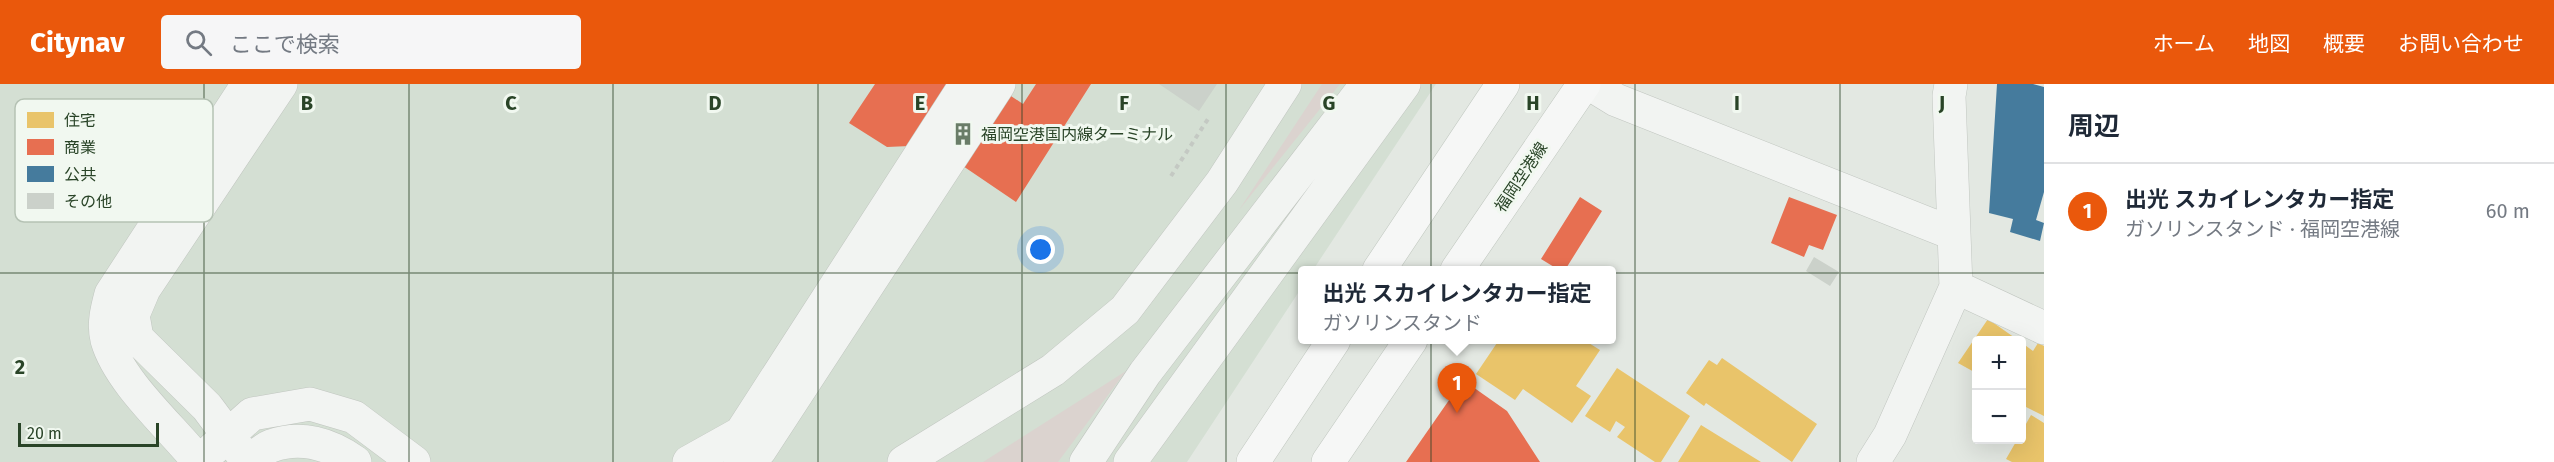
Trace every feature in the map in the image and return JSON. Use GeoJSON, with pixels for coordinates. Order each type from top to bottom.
{"type":"FeatureCollection","features":[{"type":"Feature","properties":{"kind":"main road"},"geometry":{"type":"LineString","coordinates":[[1383,266],[1503,84]]}},
{"type":"Feature","properties":{"kind":"main road","name":"福岡空港線"},"geometry":{"type":"LineString","coordinates":[[1461,266],[1584,84]]}},
{"type":"Feature","properties":{"kind":"main road"},"geometry":{"type":"LineString","coordinates":[[1252,462],[1331,344]]}},
{"type":"Feature","properties":{"kind":"main road"},"geometry":{"type":"LineString","coordinates":[[1328,462],[1408,344]]}},
{"type":"Feature","properties":{"kind":"street"},"geometry":{"type":"LineString","coordinates":[[213,138],[248,84]]}},
{"type":"Feature","properties":{"kind":"street"},"geometry":{"type":"LineString","coordinates":[[213,185],[280,84]]}},
{"type":"Feature","properties":{"kind":"street"},"geometry":{"type":"LineString","coordinates":[[689,462],[741,433],[966,84]]}},
{"type":"Feature","properties":{"kind":"street"},"geometry":{"type":"LineString","coordinates":[[740,462],[760,450],[999,84]]}},
{"type":"Feature","properties":{"kind":"street"},"geometry":{"type":"LineString","coordinates":[[904,462],[1053,370],[1125,310],[1222,182],[1286,84]]}},
{"type":"Feature","properties":{"kind":"street"},"geometry":{"type":"LineString","coordinates":[[1086,462],[1145,373],[1367,84]]}},
{"type":"Feature","properties":{"kind":"street"},"geometry":{"type":"LineString","coordinates":[[1130,462],[1404,84]]}},
{"type":"Feature","properties":{"kind":"street"},"geometry":{"type":"LineString","coordinates":[[1590,84],[1616,100],[1954,234]]}},
{"type":"Feature","properties":{"kind":"street"},"geometry":{"type":"LineString","coordinates":[[1873,462],[1890,435],[1956,287],[1949,96],[1951,84]]}},
{"type":"Feature","properties":{"kind":"street"},"geometry":{"type":"LineString","coordinates":[[158,222],[111,294],[106,315],[107,338],[116,363],[130,383],[201,462],[252,414],[310,404],[354,417],[414,462]]}},
{"type":"Feature","properties":{"kind":"street"},"geometry":{"type":"LineString","coordinates":[[188,222],[144,289],[133,315],[137,338],[207,407],[248,462],[269,446],[301,440],[337,449],[355,462]]}},
{"type":"Feature","properties":{"kind":"street"},"geometry":{"type":"LineString","coordinates":[[1956,287],[2044,328]]}},
{"type":"Feature","properties":{"kind":"path"},"geometry":{"type":"LineString","coordinates":[[1165,185],[1208,118]]}},
{"type":"Feature","properties":{"kind":"shaded area"},"geometry":{"type":"Polygon","coordinates":[[[0,84],[1436,84],[1316,266],[1298,266],[1298,293],[1187,462],[0,462],[0,84]]]}},
{"type":"Feature","properties":{"kind":"shaded area"},"geometry":{"type":"Polygon","coordinates":[[[1322,84],[1340,84],[1239,210],[1322,84]]]}},
{"type":"Feature","properties":{"kind":"shaded area"},"geometry":{"type":"Polygon","coordinates":[[[1126,371],[1058,462],[983,462],[1126,371]]]}},
{"type":"Feature","properties":{"kind":"building: 住宅"},"geometry":{"type":"Polygon","coordinates":[[[1988,319],[2012,336],[1976,336],[1988,319]]]}},
{"type":"Feature","properties":{"kind":"building: 住宅"},"geometry":{"type":"Polygon","coordinates":[[[1972,342],[1972,371],[1958,363],[1972,342]]]}},
{"type":"Feature","properties":{"kind":"building: 住宅"},"geometry":{"type":"Polygon","coordinates":[[[2038,343],[2044,346],[2044,416],[2026,407],[2026,346],[2033,351],[2038,343]]]}},
{"type":"Feature","properties":{"kind":"building: 住宅"},"geometry":{"type":"Polygon","coordinates":[[[1496,344],[1590,344],[1600,350],[1576,386],[1591,396],[1572,423],[1523,389],[1515,400],[1476,374],[1496,344]]]}},
{"type":"Feature","properties":{"kind":"building: 住宅"},"geometry":{"type":"Polygon","coordinates":[[[1722,358],[1817,424],[1792,462],[1706,403],[1704,406],[1686,393],[1709,360],[1717,365],[1722,358]]]}},
{"type":"Feature","properties":{"kind":"building: 住宅"},"geometry":{"type":"Polygon","coordinates":[[[1617,368],[1690,416],[1661,462],[1655,462],[1617,437],[1625,427],[1616,421],[1610,432],[1585,416],[1617,368]]]}},
{"type":"Feature","properties":{"kind":"building: 住宅"},"geometry":{"type":"Polygon","coordinates":[[[2031,415],[2044,423],[2044,462],[2012,462],[2006,459],[2015,444],[2026,444],[2026,424],[2031,415]]]}},
{"type":"Feature","properties":{"kind":"building: 住宅"},"geometry":{"type":"Polygon","coordinates":[[[1701,425],[1761,462],[1678,462],[1701,425]]]}},
{"type":"Feature","properties":{"kind":"building: 商業","name":"福岡空港国内線ターミナル"},"geometry":{"type":"Polygon","coordinates":[[[875,84],[993,84],[1023,104],[1036,84],[1091,84],[1016,202],[932,145],[887,147],[849,123],[875,84]]]}},
{"type":"Feature","properties":{"kind":"building: 商業"},"geometry":{"type":"Polygon","coordinates":[[[1580,197],[1602,211],[1568,266],[1552,266],[1541,259],[1580,197]]]}},
{"type":"Feature","properties":{"kind":"building: 商業"},"geometry":{"type":"Polygon","coordinates":[[[1789,197],[1837,215],[1823,250],[1809,245],[1804,257],[1771,243],[1789,197]]]}},
{"type":"Feature","properties":{"kind":"building: 商業"},"geometry":{"type":"Polygon","coordinates":[[[1463,380],[1507,411],[1540,462],[1406,462],[1463,380]]]}},
{"type":"Feature","properties":{"kind":"building: 公共"},"geometry":{"type":"Polygon","coordinates":[[[1997,84],[2033,84],[2044,87],[2044,192],[2036,220],[2044,223],[2040,241],[2010,232],[2013,219],[1989,213],[1997,84]]]}},
{"type":"Feature","properties":{"kind":"building: その他"},"geometry":{"type":"Polygon","coordinates":[[[1159,84],[1217,84],[1199,111],[1159,84]]]}},
{"type":"Feature","properties":{"kind":"building: その他"},"geometry":{"type":"Polygon","coordinates":[[[1814,257],[1839,272],[1830,286],[1806,271],[1814,257]]]}},
{"type":"Feature","properties":{"kind":"place","name":"福岡空港国内線ターミナル"},"geometry":{"type":"Point","coordinates":[963,134]}},
{"type":"Feature","properties":{"kind":"place","name":"出光 スカイレンタカー指定"},"geometry":{"type":"Point","coordinates":[1457,413]}}]}
